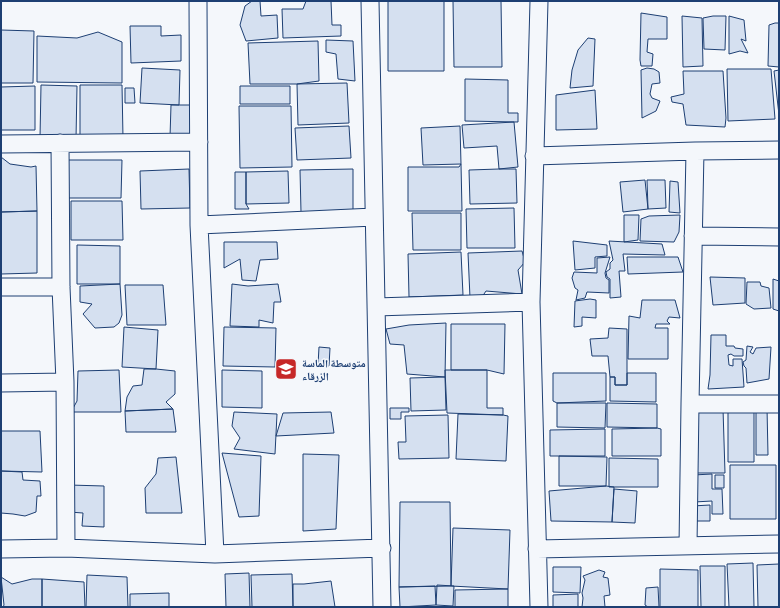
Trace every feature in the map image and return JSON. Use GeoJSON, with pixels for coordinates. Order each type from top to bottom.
{"type":"FeatureCollection","features":[{"type":"Feature","properties":{"kind":"street"},"geometry":{"type":"LineString","coordinates":[[198,1],[199,225],[215,554]]}},
{"type":"Feature","properties":{"kind":"street"},"geometry":{"type":"LineString","coordinates":[[370,1],[382,607]]}},
{"type":"Feature","properties":{"kind":"street"},"geometry":{"type":"LineString","coordinates":[[539,1],[534,156],[532,302],[539,607]]}},
{"type":"Feature","properties":{"kind":"street"},"geometry":{"type":"LineString","coordinates":[[1,144],[199,142]]}},
{"type":"Feature","properties":{"kind":"street"},"geometry":{"type":"LineString","coordinates":[[60,143],[61,287],[65,382],[66,548]]}},
{"type":"Feature","properties":{"kind":"street"},"geometry":{"type":"LineString","coordinates":[[534,156],[779,150]]}},
{"type":"Feature","properties":{"kind":"street"},"geometry":{"type":"LineString","coordinates":[[688,546],[695,151]]}},
{"type":"Feature","properties":{"kind":"street"},"geometry":{"type":"LineString","coordinates":[[199,225],[374,217]]}},
{"type":"Feature","properties":{"kind":"street"},"geometry":{"type":"LineString","coordinates":[[693,236],[779,238]]}},
{"type":"Feature","properties":{"kind":"street"},"geometry":{"type":"LineString","coordinates":[[1,287],[61,287]]}},
{"type":"Feature","properties":{"kind":"street"},"geometry":{"type":"LineString","coordinates":[[376,307],[532,302]]}},
{"type":"Feature","properties":{"kind":"street"},"geometry":{"type":"LineString","coordinates":[[1,382],[65,382]]}},
{"type":"Feature","properties":{"kind":"street"},"geometry":{"type":"LineString","coordinates":[[690,404],[779,404]]}},
{"type":"Feature","properties":{"kind":"street"},"geometry":{"type":"LineString","coordinates":[[538,549],[779,544]]}},
{"type":"Feature","properties":{"kind":"street"},"geometry":{"type":"LineString","coordinates":[[1,549],[66,548],[215,554],[382,548]]}},
{"type":"Feature","properties":{"kind":"building"},"geometry":{"type":"Polygon","coordinates":[[[252,1],[260,1],[261,16],[277,15],[278,38],[246,41],[240,25],[245,6],[252,1]]]}},
{"type":"Feature","properties":{"kind":"building"},"geometry":{"type":"Polygon","coordinates":[[[306,1],[331,1],[332,25],[341,25],[341,36],[283,38],[282,9],[303,9],[306,1]]]}},
{"type":"Feature","properties":{"kind":"building"},"geometry":{"type":"Polygon","coordinates":[[[388,1],[444,1],[444,71],[388,71],[388,1]]]}},
{"type":"Feature","properties":{"kind":"building"},"geometry":{"type":"Polygon","coordinates":[[[453,1],[501,1],[502,67],[454,67],[453,1]]]}},
{"type":"Feature","properties":{"kind":"building"},"geometry":{"type":"Polygon","coordinates":[[[641,13],[667,17],[667,39],[648,39],[647,52],[653,54],[652,66],[641,66],[641,13]]]}},
{"type":"Feature","properties":{"kind":"building"},"geometry":{"type":"Polygon","coordinates":[[[682,16],[702,18],[703,66],[683,67],[682,16]]]}},
{"type":"Feature","properties":{"kind":"building"},"geometry":{"type":"Polygon","coordinates":[[[726,16],[725,50],[704,49],[703,18],[726,16]]]}},
{"type":"Feature","properties":{"kind":"building"},"geometry":{"type":"Polygon","coordinates":[[[729,16],[744,20],[746,41],[741,39],[748,53],[740,51],[729,54],[729,16]]]}},
{"type":"Feature","properties":{"kind":"building"},"geometry":{"type":"Polygon","coordinates":[[[779,23],[779,67],[768,66],[769,25],[779,23]]]}},
{"type":"Feature","properties":{"kind":"building"},"geometry":{"type":"Polygon","coordinates":[[[130,26],[161,26],[161,36],[181,35],[181,61],[131,63],[130,26]]]}},
{"type":"Feature","properties":{"kind":"building"},"geometry":{"type":"Polygon","coordinates":[[[1,30],[34,31],[33,83],[1,83],[1,30]]]}},
{"type":"Feature","properties":{"kind":"building"},"geometry":{"type":"Polygon","coordinates":[[[98,32],[122,42],[122,83],[37,82],[37,36],[77,38],[98,32]]]}},
{"type":"Feature","properties":{"kind":"building"},"geometry":{"type":"Polygon","coordinates":[[[588,38],[595,39],[593,86],[570,88],[572,70],[578,50],[588,38]]]}},
{"type":"Feature","properties":{"kind":"building"},"geometry":{"type":"Polygon","coordinates":[[[326,40],[353,41],[355,81],[338,79],[336,54],[326,52],[326,40]]]}},
{"type":"Feature","properties":{"kind":"building"},"geometry":{"type":"Polygon","coordinates":[[[318,41],[319,81],[297,84],[250,84],[248,43],[318,41]]]}},
{"type":"Feature","properties":{"kind":"building"},"geometry":{"type":"Polygon","coordinates":[[[142,68],[180,70],[179,105],[140,103],[142,68]]]}},
{"type":"Feature","properties":{"kind":"building"},"geometry":{"type":"Polygon","coordinates":[[[647,68],[654,69],[659,72],[660,83],[652,84],[650,94],[652,98],[660,101],[656,111],[642,118],[641,70],[647,68]]]}},
{"type":"Feature","properties":{"kind":"building"},"geometry":{"type":"Polygon","coordinates":[[[727,69],[771,69],[775,119],[728,121],[727,69]]]}},
{"type":"Feature","properties":{"kind":"building"},"geometry":{"type":"Polygon","coordinates":[[[779,70],[779,115],[774,71],[779,70]]]}},
{"type":"Feature","properties":{"kind":"building"},"geometry":{"type":"Polygon","coordinates":[[[683,71],[723,71],[726,118],[725,127],[686,125],[683,104],[672,102],[671,97],[684,94],[683,71]]]}},
{"type":"Feature","properties":{"kind":"building"},"geometry":{"type":"Polygon","coordinates":[[[465,79],[508,80],[508,113],[518,113],[518,122],[465,121],[465,79]]]}},
{"type":"Feature","properties":{"kind":"building"},"geometry":{"type":"Polygon","coordinates":[[[347,83],[349,123],[298,125],[297,84],[347,83]]]}},
{"type":"Feature","properties":{"kind":"building"},"geometry":{"type":"Polygon","coordinates":[[[41,85],[77,86],[76,139],[40,138],[41,85]]]}},
{"type":"Feature","properties":{"kind":"building"},"geometry":{"type":"Polygon","coordinates":[[[80,85],[122,85],[123,138],[80,138],[80,85]]]}},
{"type":"Feature","properties":{"kind":"building"},"geometry":{"type":"Polygon","coordinates":[[[35,86],[35,130],[1,130],[1,87],[35,86]]]}},
{"type":"Feature","properties":{"kind":"building"},"geometry":{"type":"Polygon","coordinates":[[[240,86],[290,86],[290,104],[240,104],[240,86]]]}},
{"type":"Feature","properties":{"kind":"building"},"geometry":{"type":"Polygon","coordinates":[[[125,88],[134,88],[135,103],[125,103],[125,88]]]}},
{"type":"Feature","properties":{"kind":"building"},"geometry":{"type":"Polygon","coordinates":[[[595,90],[597,129],[556,130],[556,95],[595,90]]]}},
{"type":"Feature","properties":{"kind":"building"},"geometry":{"type":"Polygon","coordinates":[[[171,105],[194,105],[193,137],[170,137],[171,105]]]}},
{"type":"Feature","properties":{"kind":"building"},"geometry":{"type":"Polygon","coordinates":[[[239,106],[291,106],[292,167],[240,168],[239,106]]]}},
{"type":"Feature","properties":{"kind":"building"},"geometry":{"type":"Polygon","coordinates":[[[514,122],[518,167],[499,169],[497,146],[464,148],[462,125],[514,122]]]}},
{"type":"Feature","properties":{"kind":"building"},"geometry":{"type":"Polygon","coordinates":[[[349,126],[351,158],[297,160],[295,128],[349,126]]]}},
{"type":"Feature","properties":{"kind":"building"},"geometry":{"type":"Polygon","coordinates":[[[460,126],[461,164],[423,165],[421,128],[460,126]]]}},
{"type":"Feature","properties":{"kind":"building"},"geometry":{"type":"Polygon","coordinates":[[[1,157],[10,164],[31,167],[36,166],[37,211],[1,212],[1,157]]]}},
{"type":"Feature","properties":{"kind":"building"},"geometry":{"type":"Polygon","coordinates":[[[67,160],[122,160],[121,198],[66,198],[67,160]]]}},
{"type":"Feature","properties":{"kind":"building"},"geometry":{"type":"Polygon","coordinates":[[[461,164],[462,211],[408,211],[408,167],[459,167],[461,164]]]}},
{"type":"Feature","properties":{"kind":"building"},"geometry":{"type":"Polygon","coordinates":[[[189,169],[190,208],[141,209],[140,171],[189,169]]]}},
{"type":"Feature","properties":{"kind":"building"},"geometry":{"type":"Polygon","coordinates":[[[353,169],[353,211],[301,212],[300,170],[353,169]]]}},
{"type":"Feature","properties":{"kind":"building"},"geometry":{"type":"Polygon","coordinates":[[[516,169],[517,203],[470,204],[469,170],[516,169]]]}},
{"type":"Feature","properties":{"kind":"building"},"geometry":{"type":"Polygon","coordinates":[[[288,171],[289,203],[246,204],[246,172],[288,171]]]}},
{"type":"Feature","properties":{"kind":"building"},"geometry":{"type":"Polygon","coordinates":[[[235,172],[246,172],[246,204],[249,209],[235,209],[235,172]]]}},
{"type":"Feature","properties":{"kind":"building"},"geometry":{"type":"Polygon","coordinates":[[[645,180],[648,209],[623,212],[620,182],[645,180]]]}},
{"type":"Feature","properties":{"kind":"building"},"geometry":{"type":"Polygon","coordinates":[[[647,180],[665,180],[666,208],[648,209],[647,180]]]}},
{"type":"Feature","properties":{"kind":"building"},"geometry":{"type":"Polygon","coordinates":[[[670,181],[678,182],[680,213],[669,212],[670,181]]]}},
{"type":"Feature","properties":{"kind":"building"},"geometry":{"type":"Polygon","coordinates":[[[71,201],[122,201],[123,240],[71,240],[71,201]]]}},
{"type":"Feature","properties":{"kind":"building"},"geometry":{"type":"Polygon","coordinates":[[[514,208],[515,248],[467,248],[466,209],[514,208]]]}},
{"type":"Feature","properties":{"kind":"building"},"geometry":{"type":"Polygon","coordinates":[[[37,211],[37,273],[1,274],[1,212],[37,211]]]}},
{"type":"Feature","properties":{"kind":"building"},"geometry":{"type":"Polygon","coordinates":[[[412,213],[461,213],[461,250],[413,250],[412,213]]]}},
{"type":"Feature","properties":{"kind":"building"},"geometry":{"type":"Polygon","coordinates":[[[624,215],[639,215],[638,240],[624,242],[624,215]]]}},
{"type":"Feature","properties":{"kind":"building"},"geometry":{"type":"Polygon","coordinates":[[[680,215],[679,232],[674,242],[640,241],[641,219],[649,216],[680,215]]]}},
{"type":"Feature","properties":{"kind":"building"},"geometry":{"type":"Polygon","coordinates":[[[573,241],[607,245],[607,256],[595,257],[595,268],[575,270],[573,241]]]}},
{"type":"Feature","properties":{"kind":"building"},"geometry":{"type":"Polygon","coordinates":[[[609,241],[662,244],[665,255],[623,254],[625,271],[619,271],[621,297],[610,298],[610,279],[607,277],[606,272],[610,269],[610,263],[613,260],[609,241]]]}},
{"type":"Feature","properties":{"kind":"building"},"geometry":{"type":"Polygon","coordinates":[[[224,242],[277,242],[278,259],[260,260],[256,281],[242,280],[240,259],[224,268],[224,242]]]}},
{"type":"Feature","properties":{"kind":"building"},"geometry":{"type":"Polygon","coordinates":[[[77,245],[120,246],[120,284],[77,284],[77,245]]]}},
{"type":"Feature","properties":{"kind":"building"},"geometry":{"type":"Polygon","coordinates":[[[522,251],[525,262],[518,270],[522,294],[486,291],[480,300],[470,298],[468,253],[522,251]]]}},
{"type":"Feature","properties":{"kind":"building"},"geometry":{"type":"Polygon","coordinates":[[[461,252],[463,295],[409,297],[408,254],[461,252]]]}},
{"type":"Feature","properties":{"kind":"building"},"geometry":{"type":"Polygon","coordinates":[[[610,257],[605,273],[606,278],[609,280],[609,293],[587,292],[585,298],[576,300],[578,290],[575,288],[572,278],[574,272],[597,273],[597,258],[610,257]]]}},
{"type":"Feature","properties":{"kind":"building"},"geometry":{"type":"Polygon","coordinates":[[[627,257],[678,257],[683,272],[628,274],[627,257]]]}},
{"type":"Feature","properties":{"kind":"building"},"geometry":{"type":"Polygon","coordinates":[[[710,277],[745,278],[745,303],[713,305],[710,277]]]}},
{"type":"Feature","properties":{"kind":"building"},"geometry":{"type":"Polygon","coordinates":[[[773,279],[779,281],[779,311],[773,309],[773,279]]]}},
{"type":"Feature","properties":{"kind":"building"},"geometry":{"type":"Polygon","coordinates":[[[747,282],[760,282],[761,286],[769,288],[771,308],[754,309],[746,304],[747,282]]]}},
{"type":"Feature","properties":{"kind":"building"},"geometry":{"type":"Polygon","coordinates":[[[120,284],[122,315],[119,323],[114,327],[95,328],[83,314],[92,304],[80,302],[80,286],[120,284]]]}},
{"type":"Feature","properties":{"kind":"building"},"geometry":{"type":"Polygon","coordinates":[[[232,284],[248,286],[278,284],[281,302],[274,302],[273,323],[259,320],[259,327],[230,326],[232,284]]]}},
{"type":"Feature","properties":{"kind":"building"},"geometry":{"type":"Polygon","coordinates":[[[125,285],[163,285],[166,325],[127,325],[125,285]]]}},
{"type":"Feature","properties":{"kind":"building"},"geometry":{"type":"Polygon","coordinates":[[[590,299],[596,300],[596,318],[582,317],[582,326],[574,327],[575,301],[590,299]]]}},
{"type":"Feature","properties":{"kind":"building"},"geometry":{"type":"Polygon","coordinates":[[[642,300],[675,300],[680,318],[669,317],[667,321],[670,324],[656,324],[655,328],[668,328],[668,359],[628,359],[629,316],[640,318],[642,300]]]}},
{"type":"Feature","properties":{"kind":"building"},"geometry":{"type":"Polygon","coordinates":[[[446,323],[445,377],[407,374],[404,345],[390,344],[386,329],[409,325],[446,323]]]}},
{"type":"Feature","properties":{"kind":"building"},"geometry":{"type":"Polygon","coordinates":[[[451,324],[505,324],[504,374],[487,370],[451,370],[451,324]]]}},
{"type":"Feature","properties":{"kind":"building"},"geometry":{"type":"Polygon","coordinates":[[[124,327],[158,330],[156,369],[122,367],[124,327]]]}},
{"type":"Feature","properties":{"kind":"building"},"geometry":{"type":"Polygon","coordinates":[[[224,327],[276,328],[275,367],[223,366],[224,327]]]}},
{"type":"Feature","properties":{"kind":"building"},"geometry":{"type":"Polygon","coordinates":[[[609,328],[627,329],[627,385],[615,385],[615,377],[610,377],[608,356],[592,356],[590,339],[608,338],[609,328]]]}},
{"type":"Feature","properties":{"kind":"building"},"geometry":{"type":"Polygon","coordinates":[[[711,335],[726,335],[726,346],[734,346],[735,348],[743,349],[743,356],[728,355],[729,365],[733,366],[733,359],[742,359],[744,387],[708,389],[710,375],[711,335]]]}},
{"type":"Feature","properties":{"kind":"building"},"geometry":{"type":"Polygon","coordinates":[[[747,346],[753,347],[750,352],[753,354],[756,348],[771,347],[769,379],[747,383],[746,368],[743,362],[746,360],[747,346]]]}},
{"type":"Feature","properties":{"kind":"building"},"geometry":{"type":"Polygon","coordinates":[[[319,347],[330,348],[329,366],[318,365],[319,347]]]}},
{"type":"Feature","properties":{"kind":"building"},"geometry":{"type":"Polygon","coordinates":[[[144,369],[175,371],[175,394],[166,402],[173,409],[125,411],[127,397],[133,386],[142,385],[144,369]]]}},
{"type":"Feature","properties":{"kind":"building"},"geometry":{"type":"Polygon","coordinates":[[[119,370],[121,412],[71,412],[77,401],[78,371],[119,370]]]}},
{"type":"Feature","properties":{"kind":"building"},"geometry":{"type":"Polygon","coordinates":[[[222,370],[262,371],[262,408],[222,407],[222,370]]]}},
{"type":"Feature","properties":{"kind":"building"},"geometry":{"type":"Polygon","coordinates":[[[445,370],[487,370],[487,408],[503,408],[503,415],[447,413],[445,370]]]}},
{"type":"Feature","properties":{"kind":"building"},"geometry":{"type":"Polygon","coordinates":[[[553,373],[606,373],[606,401],[557,403],[553,401],[553,373]]]}},
{"type":"Feature","properties":{"kind":"building"},"geometry":{"type":"Polygon","coordinates":[[[627,373],[656,373],[656,402],[610,401],[610,377],[615,377],[615,385],[627,385],[627,373]]]}},
{"type":"Feature","properties":{"kind":"building"},"geometry":{"type":"Polygon","coordinates":[[[445,377],[446,410],[411,411],[410,378],[445,377]]]}},
{"type":"Feature","properties":{"kind":"building"},"geometry":{"type":"Polygon","coordinates":[[[557,403],[606,403],[605,428],[557,427],[557,403]]]}},
{"type":"Feature","properties":{"kind":"building"},"geometry":{"type":"Polygon","coordinates":[[[607,403],[657,404],[657,428],[607,427],[607,403]]]}},
{"type":"Feature","properties":{"kind":"building"},"geometry":{"type":"Polygon","coordinates":[[[390,408],[409,408],[409,412],[401,412],[401,419],[390,419],[390,408]]]}},
{"type":"Feature","properties":{"kind":"building"},"geometry":{"type":"Polygon","coordinates":[[[728,408],[754,408],[754,462],[728,462],[728,408]]]}},
{"type":"Feature","properties":{"kind":"building"},"geometry":{"type":"Polygon","coordinates":[[[756,408],[767,408],[768,455],[756,455],[756,408]]]}},
{"type":"Feature","properties":{"kind":"building"},"geometry":{"type":"Polygon","coordinates":[[[173,409],[176,432],[126,432],[125,411],[173,409]]]}},
{"type":"Feature","properties":{"kind":"building"},"geometry":{"type":"Polygon","coordinates":[[[723,409],[725,473],[694,473],[692,410],[723,409]]]}},
{"type":"Feature","properties":{"kind":"building"},"geometry":{"type":"Polygon","coordinates":[[[234,412],[277,414],[275,454],[234,449],[240,438],[232,426],[234,412]]]}},
{"type":"Feature","properties":{"kind":"building"},"geometry":{"type":"Polygon","coordinates":[[[331,412],[334,433],[276,436],[283,413],[331,412]]]}},
{"type":"Feature","properties":{"kind":"building"},"geometry":{"type":"Polygon","coordinates":[[[458,414],[508,416],[506,461],[456,459],[458,414]]]}},
{"type":"Feature","properties":{"kind":"building"},"geometry":{"type":"Polygon","coordinates":[[[448,415],[449,458],[399,459],[398,442],[406,442],[405,416],[448,415]]]}},
{"type":"Feature","properties":{"kind":"building"},"geometry":{"type":"Polygon","coordinates":[[[605,429],[605,456],[550,456],[550,430],[605,429]]]}},
{"type":"Feature","properties":{"kind":"building"},"geometry":{"type":"Polygon","coordinates":[[[612,429],[661,429],[661,456],[612,456],[612,429]]]}},
{"type":"Feature","properties":{"kind":"building"},"geometry":{"type":"Polygon","coordinates":[[[1,431],[40,431],[42,472],[1,471],[1,431]]]}},
{"type":"Feature","properties":{"kind":"building"},"geometry":{"type":"Polygon","coordinates":[[[222,453],[261,456],[259,516],[239,517],[222,453]]]}},
{"type":"Feature","properties":{"kind":"building"},"geometry":{"type":"Polygon","coordinates":[[[303,454],[339,455],[336,529],[303,531],[303,454]]]}},
{"type":"Feature","properties":{"kind":"building"},"geometry":{"type":"Polygon","coordinates":[[[559,456],[607,457],[606,486],[559,486],[559,456]]]}},
{"type":"Feature","properties":{"kind":"building"},"geometry":{"type":"Polygon","coordinates":[[[176,457],[182,513],[146,513],[145,488],[156,474],[158,458],[176,457]]]}},
{"type":"Feature","properties":{"kind":"building"},"geometry":{"type":"Polygon","coordinates":[[[609,458],[658,459],[658,487],[609,487],[609,458]]]}},
{"type":"Feature","properties":{"kind":"building"},"geometry":{"type":"Polygon","coordinates":[[[730,465],[776,465],[776,519],[730,519],[730,465]]]}},
{"type":"Feature","properties":{"kind":"building"},"geometry":{"type":"Polygon","coordinates":[[[1,471],[22,472],[23,480],[40,481],[41,496],[37,496],[36,512],[25,516],[1,513],[1,471]]]}},
{"type":"Feature","properties":{"kind":"building"},"geometry":{"type":"Polygon","coordinates":[[[712,474],[712,489],[722,489],[723,514],[712,514],[712,501],[694,502],[693,475],[712,474]]]}},
{"type":"Feature","properties":{"kind":"building"},"geometry":{"type":"Polygon","coordinates":[[[715,475],[724,475],[724,488],[715,488],[715,475]]]}},
{"type":"Feature","properties":{"kind":"building"},"geometry":{"type":"Polygon","coordinates":[[[69,485],[104,486],[104,527],[82,526],[83,513],[69,512],[69,485]]]}},
{"type":"Feature","properties":{"kind":"building"},"geometry":{"type":"Polygon","coordinates":[[[606,486],[614,487],[612,522],[551,521],[549,491],[606,486]]]}},
{"type":"Feature","properties":{"kind":"building"},"geometry":{"type":"Polygon","coordinates":[[[614,489],[637,491],[635,523],[612,522],[614,489]]]}},
{"type":"Feature","properties":{"kind":"building"},"geometry":{"type":"Polygon","coordinates":[[[400,502],[450,502],[451,586],[399,587],[400,502]]]}},
{"type":"Feature","properties":{"kind":"building"},"geometry":{"type":"Polygon","coordinates":[[[710,505],[710,521],[693,521],[692,506],[710,505]]]}},
{"type":"Feature","properties":{"kind":"building"},"geometry":{"type":"Polygon","coordinates":[[[453,528],[510,530],[508,589],[451,586],[453,528]]]}},
{"type":"Feature","properties":{"kind":"building"},"geometry":{"type":"Polygon","coordinates":[[[753,563],[754,607],[729,607],[727,564],[753,563]]]}},
{"type":"Feature","properties":{"kind":"building"},"geometry":{"type":"Polygon","coordinates":[[[779,564],[779,607],[758,607],[757,565],[779,564]]]}},
{"type":"Feature","properties":{"kind":"building"},"geometry":{"type":"Polygon","coordinates":[[[700,566],[725,566],[725,607],[701,607],[700,566]]]}},
{"type":"Feature","properties":{"kind":"building"},"geometry":{"type":"Polygon","coordinates":[[[553,567],[581,567],[580,593],[553,592],[553,567]]]}},
{"type":"Feature","properties":{"kind":"building"},"geometry":{"type":"Polygon","coordinates":[[[660,569],[698,570],[698,607],[660,607],[660,569]]]}},
{"type":"Feature","properties":{"kind":"building"},"geometry":{"type":"Polygon","coordinates":[[[599,570],[605,572],[603,577],[608,578],[610,595],[604,596],[605,607],[582,607],[582,593],[585,580],[583,576],[599,570]]]}},
{"type":"Feature","properties":{"kind":"building"},"geometry":{"type":"Polygon","coordinates":[[[249,573],[250,607],[226,607],[225,574],[249,573]]]}},
{"type":"Feature","properties":{"kind":"building"},"geometry":{"type":"Polygon","coordinates":[[[292,574],[293,607],[252,607],[251,575],[292,574]]]}},
{"type":"Feature","properties":{"kind":"building"},"geometry":{"type":"Polygon","coordinates":[[[87,575],[127,577],[128,607],[86,607],[87,575]]]}},
{"type":"Feature","properties":{"kind":"building"},"geometry":{"type":"Polygon","coordinates":[[[1,577],[12,584],[32,579],[42,579],[42,607],[3,607],[1,577]]]}},
{"type":"Feature","properties":{"kind":"building"},"geometry":{"type":"Polygon","coordinates":[[[42,579],[84,582],[85,607],[42,607],[42,579]]]}},
{"type":"Feature","properties":{"kind":"building"},"geometry":{"type":"Polygon","coordinates":[[[331,581],[335,607],[293,607],[293,584],[331,581]]]}},
{"type":"Feature","properties":{"kind":"building"},"geometry":{"type":"Polygon","coordinates":[[[437,585],[454,586],[453,606],[436,605],[437,585]]]}},
{"type":"Feature","properties":{"kind":"building"},"geometry":{"type":"Polygon","coordinates":[[[435,586],[436,605],[400,607],[399,587],[435,586]]]}},
{"type":"Feature","properties":{"kind":"building"},"geometry":{"type":"Polygon","coordinates":[[[658,587],[659,607],[648,607],[645,605],[646,588],[658,587]]]}},
{"type":"Feature","properties":{"kind":"building"},"geometry":{"type":"Polygon","coordinates":[[[508,589],[508,607],[455,607],[455,590],[508,589]]]}},
{"type":"Feature","properties":{"kind":"building"},"geometry":{"type":"Polygon","coordinates":[[[169,593],[169,607],[130,607],[130,594],[169,593]]]}},
{"type":"Feature","properties":{"kind":"building"},"geometry":{"type":"Polygon","coordinates":[[[578,594],[578,607],[553,607],[553,595],[578,594]]]}},
{"type":"Feature","properties":{"kind":"place","name":"متوسطة الماسة الزرقاء"},"geometry":{"type":"Point","coordinates":[286,369]}}]}
